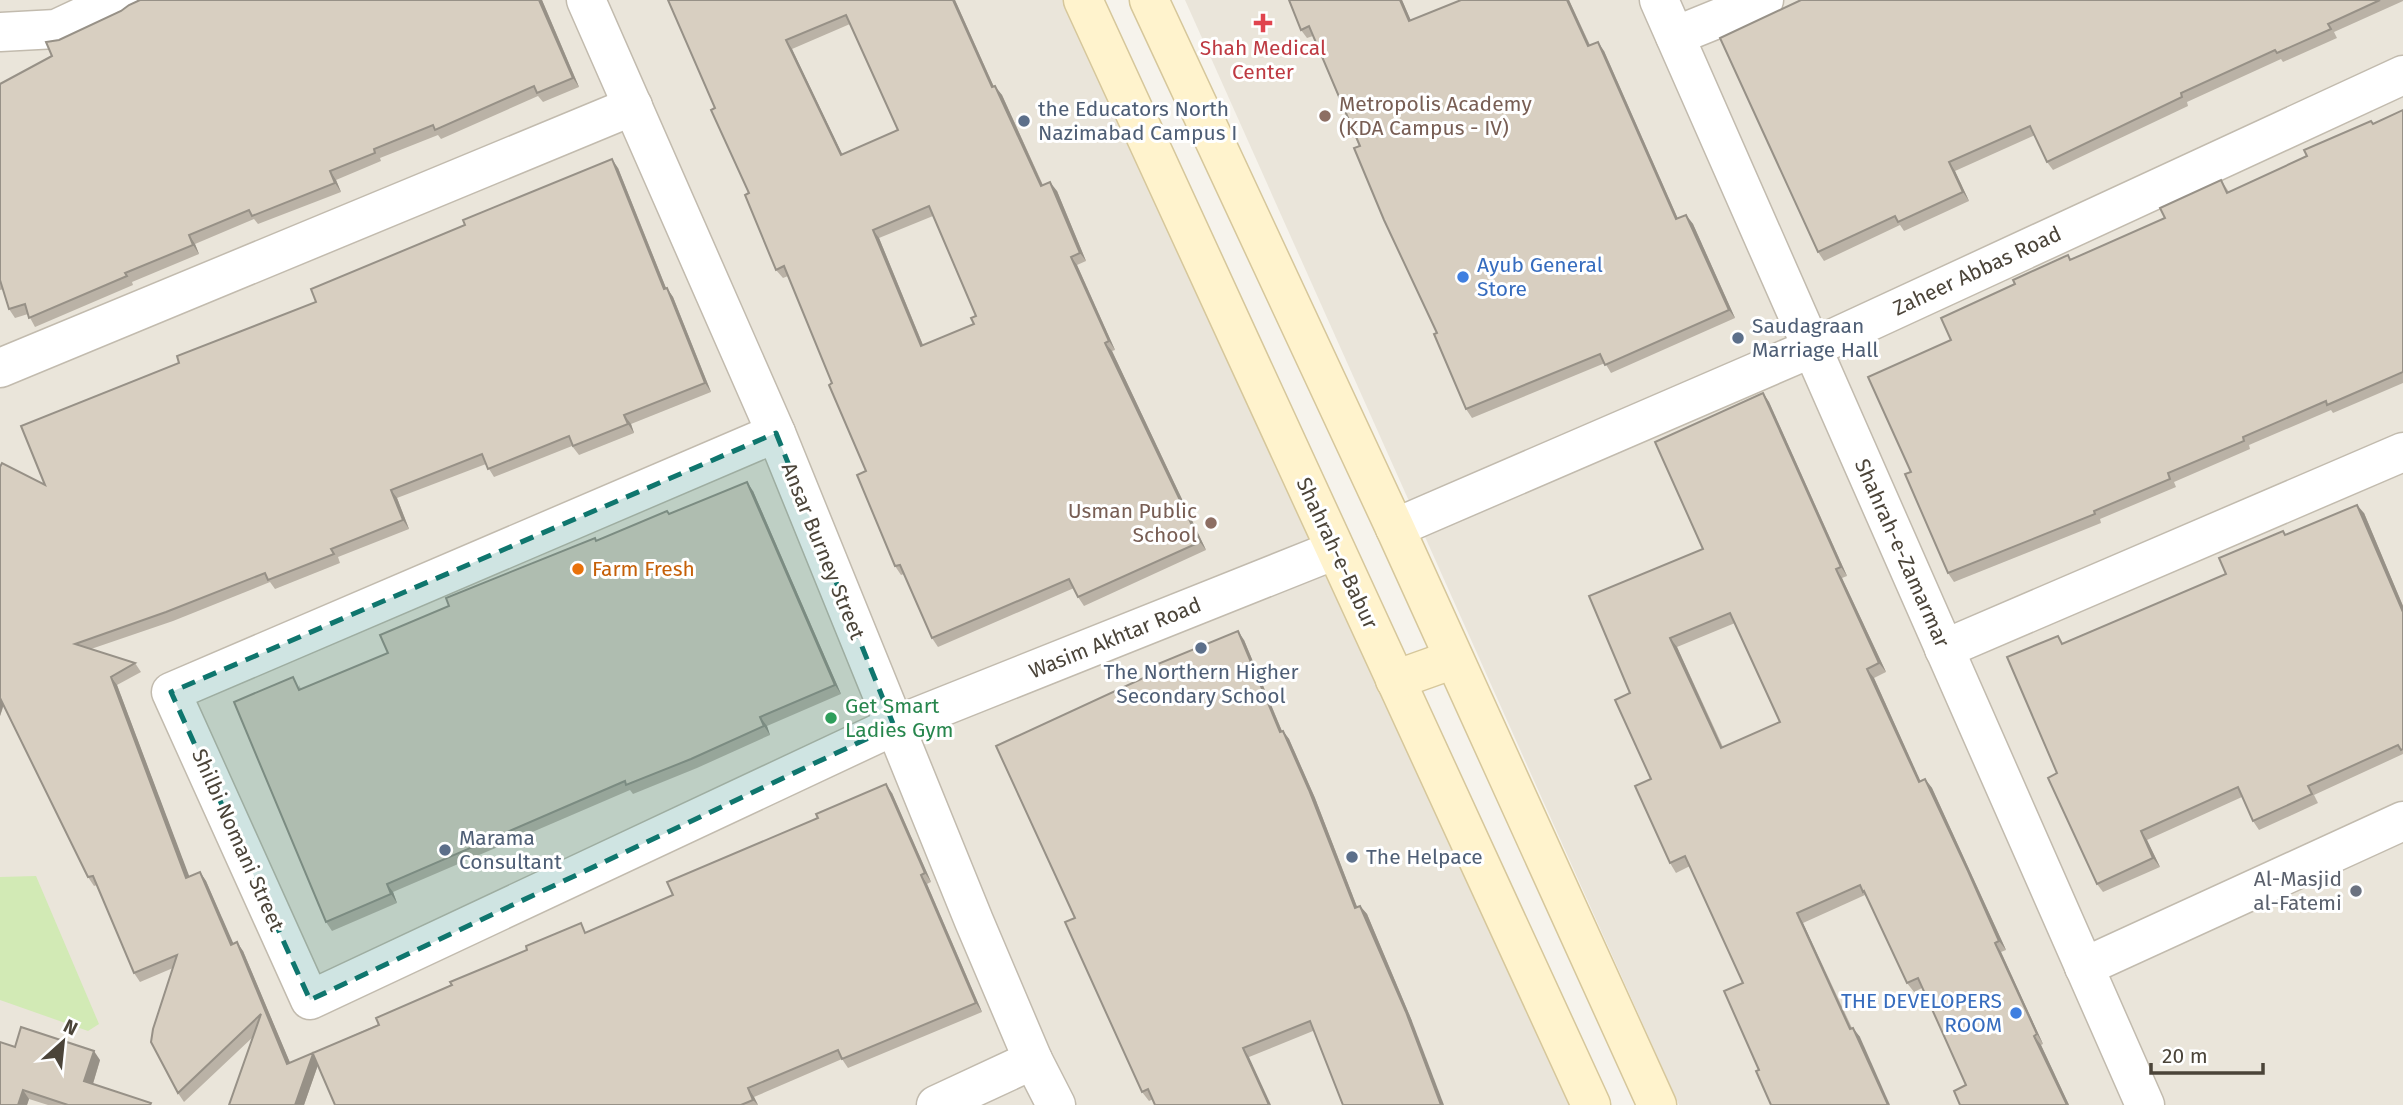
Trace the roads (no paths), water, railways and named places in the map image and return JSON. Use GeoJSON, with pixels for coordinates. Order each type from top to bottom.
{"type":"FeatureCollection","features":[{"type":"Feature","properties":{"kind":"main road","name":"Shahrah-e-Babur"},"geometry":{"type":"LineString","coordinates":[[1083,0],[1591,1105]]}},
{"type":"Feature","properties":{"kind":"main road"},"geometry":{"type":"LineString","coordinates":[[1149,0],[1395,528],[1657,1105]]}},
{"type":"Feature","properties":{"kind":"main road"},"geometry":{"type":"LineString","coordinates":[[1395,680],[1454,659]]}},
{"type":"Feature","properties":{"kind":"street"},"geometry":{"type":"LineString","coordinates":[[0,32],[57,29],[118,0]]}},
{"type":"Feature","properties":{"kind":"street","name":"Ansar Burney Street"},"geometry":{"type":"LineString","coordinates":[[586,0],[776,433],[1033,1060],[1056,1105]]}},
{"type":"Feature","properties":{"kind":"street","name":"Shahrah-e-Zamarmar"},"geometry":{"type":"LineString","coordinates":[[1659,0],[2145,1105]]}},
{"type":"Feature","properties":{"kind":"street"},"geometry":{"type":"LineString","coordinates":[[1675,36],[1764,0]]}},
{"type":"Feature","properties":{"kind":"street","name":"Zaheer Abbas Road"},"geometry":{"type":"LineString","coordinates":[[1395,528],[1812,348],[2403,75]]}},
{"type":"Feature","properties":{"kind":"street"},"geometry":{"type":"LineString","coordinates":[[0,368],[634,106]]}},
{"type":"Feature","properties":{"kind":"street","name":"Shilbi Nomani Street"},"geometry":{"type":"LineString","coordinates":[[776,433],[171,692],[310,1000],[894,726]]}},
{"type":"Feature","properties":{"kind":"street"},"geometry":{"type":"LineString","coordinates":[[1944,649],[2403,452]]}},
{"type":"Feature","properties":{"kind":"street","name":"Wasim Akhtar Road"},"geometry":{"type":"LineString","coordinates":[[894,726],[1335,550]]}},
{"type":"Feature","properties":{"kind":"street"},"geometry":{"type":"LineString","coordinates":[[2084,967],[2403,821]]}},
{"type":"Feature","properties":{"kind":"street"},"geometry":{"type":"LineString","coordinates":[[936,1105],[1033,1060]]}},
{"type":"Feature","properties":{"kind":"place","name":"Shah Medical Center"},"geometry":{"type":"Point","coordinates":[1263,23]}},
{"type":"Feature","properties":{"kind":"place","name":"Metropolis Academy (KDA Campus - IV)"},"geometry":{"type":"Point","coordinates":[1325,116]}},
{"type":"Feature","properties":{"kind":"place","name":"the Educators North Nazimabad Campus I"},"geometry":{"type":"Point","coordinates":[1024,121]}},
{"type":"Feature","properties":{"kind":"place","name":"Ayub General Store"},"geometry":{"type":"Point","coordinates":[1463,277]}},
{"type":"Feature","properties":{"kind":"place","name":"Saudagraan Marriage Hall"},"geometry":{"type":"Point","coordinates":[1738,338]}},
{"type":"Feature","properties":{"kind":"place","name":"Usman Public School"},"geometry":{"type":"Point","coordinates":[1211,523]}},
{"type":"Feature","properties":{"kind":"place","name":"Farm Fresh"},"geometry":{"type":"Point","coordinates":[578,569]}},
{"type":"Feature","properties":{"kind":"place","name":"The Northern Higher Secondary School"},"geometry":{"type":"Point","coordinates":[1201,648]}},
{"type":"Feature","properties":{"kind":"place","name":"Get Smart Ladies Gym"},"geometry":{"type":"Point","coordinates":[831,718]}},
{"type":"Feature","properties":{"kind":"place","name":"Marama Consultant"},"geometry":{"type":"Point","coordinates":[445,850]}},
{"type":"Feature","properties":{"kind":"place","name":"The Helpace"},"geometry":{"type":"Point","coordinates":[1352,857]}},
{"type":"Feature","properties":{"kind":"place","name":"Al-Masjid al-Fatemi"},"geometry":{"type":"Point","coordinates":[2356,891]}},
{"type":"Feature","properties":{"kind":"place","name":"THE DEVELOPERS ROOM"},"geometry":{"type":"Point","coordinates":[2016,1013]}}]}
